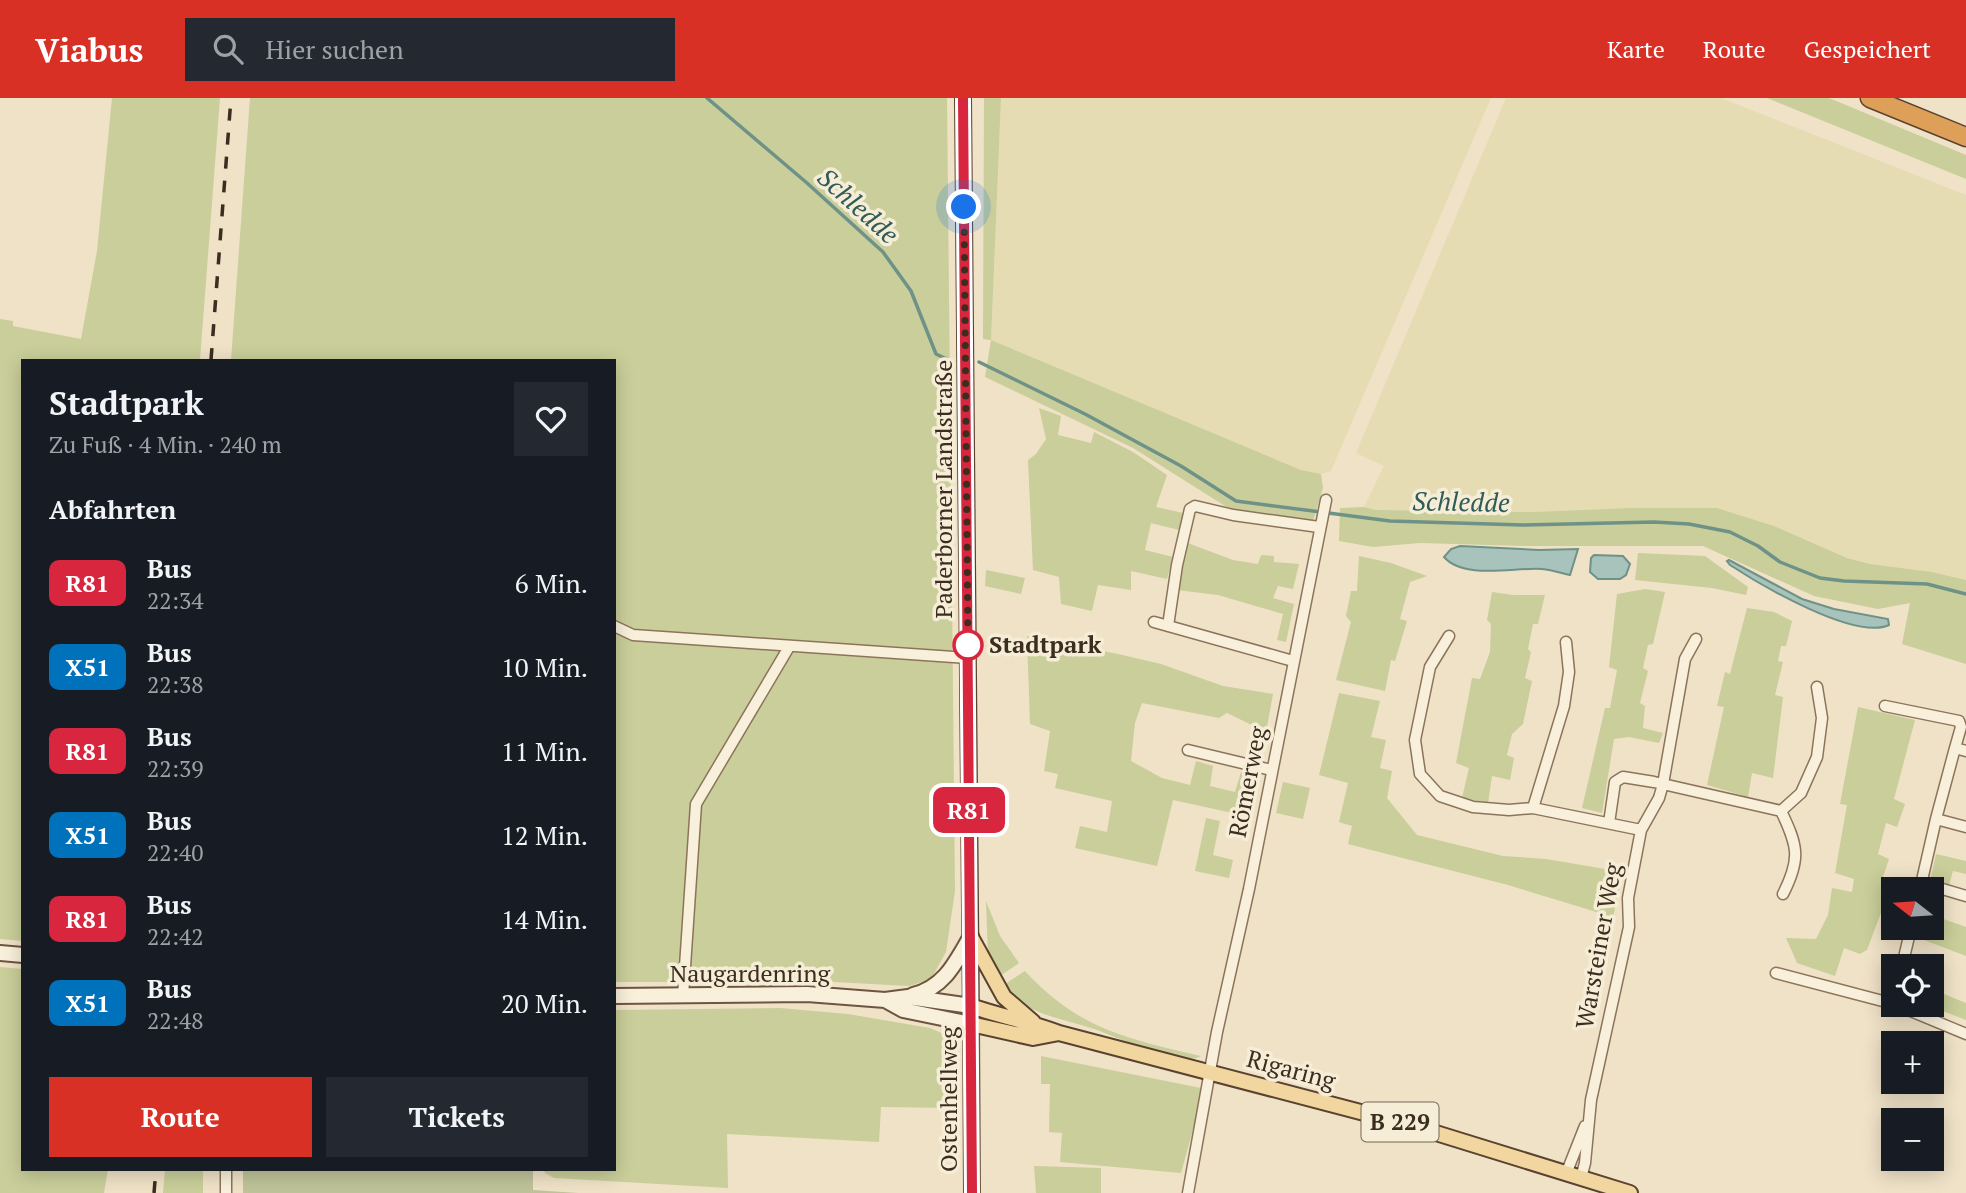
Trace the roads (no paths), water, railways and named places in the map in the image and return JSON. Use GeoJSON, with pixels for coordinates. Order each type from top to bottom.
{"type":"FeatureCollection","features":[{"type":"Feature","properties":{"kind":"highway"},"geometry":{"type":"LineString","coordinates":[[1870,98],[1966,137]]}},
{"type":"Feature","properties":{"kind":"main road","name":"Paderborner Landstraße"},"geometry":{"type":"LineString","coordinates":[[963,98],[971,1006]]}},
{"type":"Feature","properties":{"kind":"main road"},"geometry":{"type":"LineString","coordinates":[[908,997],[925,993],[944,979],[971,936],[1004,997],[1035,1023]]}},
{"type":"Feature","properties":{"kind":"main road"},"geometry":{"type":"LineString","coordinates":[[0,953],[21,955]]}},
{"type":"Feature","properties":{"kind":"main road","name":"Naugardenring"},"geometry":{"type":"LineString","coordinates":[[616,996],[807,994],[885,1000],[908,997],[971,1006]]}},
{"type":"Feature","properties":{"kind":"main road","name":"Naugardenring"},"geometry":{"type":"LineString","coordinates":[[885,1000],[903,1010],[971,1024]]}},
{"type":"Feature","properties":{"kind":"main road","name":"Rigaring"},"geometry":{"type":"LineString","coordinates":[[971,1006],[1035,1023],[1059,1033],[1410,1125],[1630,1193]]}},
{"type":"Feature","properties":{"kind":"main road","name":"Ostenhellweg"},"geometry":{"type":"LineString","coordinates":[[971,1006],[972,1193]]}},
{"type":"Feature","properties":{"kind":"main road","name":"Rigaring"},"geometry":{"type":"LineString","coordinates":[[971,1024],[1033,1038],[1059,1033]]}},
{"type":"Feature","properties":{"kind":"street","name":"Römerweg"},"geometry":{"type":"LineString","coordinates":[[1188,1193],[1325,500]]}},
{"type":"Feature","properties":{"kind":"street"},"geometry":{"type":"LineString","coordinates":[[1168,626],[1189,509],[1195,506],[1233,515],[1319,527]]}},
{"type":"Feature","properties":{"kind":"street"},"geometry":{"type":"LineString","coordinates":[[1154,622],[1293,661]]}},
{"type":"Feature","properties":{"kind":"street"},"geometry":{"type":"LineString","coordinates":[[616,626],[633,635],[968,658]]}},
{"type":"Feature","properties":{"kind":"street"},"geometry":{"type":"LineString","coordinates":[[1449,636],[1430,667],[1415,740],[1420,774],[1440,796],[1473,807],[1509,810],[1533,807],[1641,830]]}},
{"type":"Feature","properties":{"kind":"street","name":"Warsteiner Weg"},"geometry":{"type":"LineString","coordinates":[[1581,1178],[1585,1163],[1588,1119],[1629,927],[1628,898],[1641,830],[1659,798],[1668,765],[1685,659],[1696,639]]}},
{"type":"Feature","properties":{"kind":"street"},"geometry":{"type":"LineString","coordinates":[[1533,807],[1564,706],[1569,672],[1566,642]]}},
{"type":"Feature","properties":{"kind":"street"},"geometry":{"type":"LineString","coordinates":[[683,996],[696,804],[789,647]]}},
{"type":"Feature","properties":{"kind":"street"},"geometry":{"type":"LineString","coordinates":[[1781,811],[1801,793],[1817,757],[1822,718],[1817,687]]}},
{"type":"Feature","properties":{"kind":"street"},"geometry":{"type":"LineString","coordinates":[[1885,706],[1959,721],[1961,727],[1961,749],[1936,820],[1923,877]]}},
{"type":"Feature","properties":{"kind":"street"},"geometry":{"type":"LineString","coordinates":[[1188,750],[1272,770]]}},
{"type":"Feature","properties":{"kind":"street"},"geometry":{"type":"LineString","coordinates":[[1609,823],[1615,782],[1623,777],[1781,811]]}},
{"type":"Feature","properties":{"kind":"street"},"geometry":{"type":"LineString","coordinates":[[1781,811],[1793,836],[1796,870],[1783,894]]}},
{"type":"Feature","properties":{"kind":"street"},"geometry":{"type":"LineString","coordinates":[[1936,820],[1966,827]]}},
{"type":"Feature","properties":{"kind":"street"},"geometry":{"type":"LineString","coordinates":[[1944,891],[1966,896]]}},
{"type":"Feature","properties":{"kind":"street"},"geometry":{"type":"LineString","coordinates":[[1776,973],[1881,1001]]}},
{"type":"Feature","properties":{"kind":"street"},"geometry":{"type":"LineString","coordinates":[[1925,1017],[1966,1034]]}},
{"type":"Feature","properties":{"kind":"street","name":"Warsteiner Weg"},"geometry":{"type":"LineString","coordinates":[[1566,1174],[1588,1119]]}},
{"type":"Feature","properties":{"kind":"street"},"geometry":{"type":"LineString","coordinates":[[226,1171],[226,1193]]}},
{"type":"Feature","properties":{"kind":"water"},"geometry":{"type":"Polygon","coordinates":[[[1460,546],[1578,549],[1570,575],[1542,569],[1490,571],[1464,568],[1444,557],[1451,549],[1460,546]]]}},
{"type":"Feature","properties":{"kind":"water"},"geometry":{"type":"Polygon","coordinates":[[[1594,555],[1623,556],[1630,564],[1626,575],[1620,579],[1598,579],[1590,572],[1591,558],[1594,555]]]}},
{"type":"Feature","properties":{"kind":"water"},"geometry":{"type":"Polygon","coordinates":[[[1727,561],[1802,599],[1834,609],[1888,619],[1889,625],[1874,628],[1831,618],[1762,585],[1730,565],[1727,561]]]}},
{"type":"Feature","properties":{"kind":"waterway","name":"Schledde"},"geometry":{"type":"LineString","coordinates":[[707,98],[883,252],[911,291],[936,354],[953,362]]}},
{"type":"Feature","properties":{"kind":"waterway","name":"Schledde"},"geometry":{"type":"LineString","coordinates":[[979,362],[1085,414],[1181,466],[1236,501],[1390,521],[1523,525],[1654,522],[1689,524],[1730,532],[1758,546],[1780,562],[1820,578],[1927,584],[1966,594]]}},
{"type":"Feature","properties":{"kind":"railway"},"geometry":{"type":"LineString","coordinates":[[211,359],[231,98]]}},
{"type":"Feature","properties":{"kind":"railway"},"geometry":{"type":"LineString","coordinates":[[154,1193],[156,1171]]}},
{"type":"Feature","properties":{"kind":"place","name":"Stadtpark"},"geometry":{"type":"Point","coordinates":[968,645]}}]}
